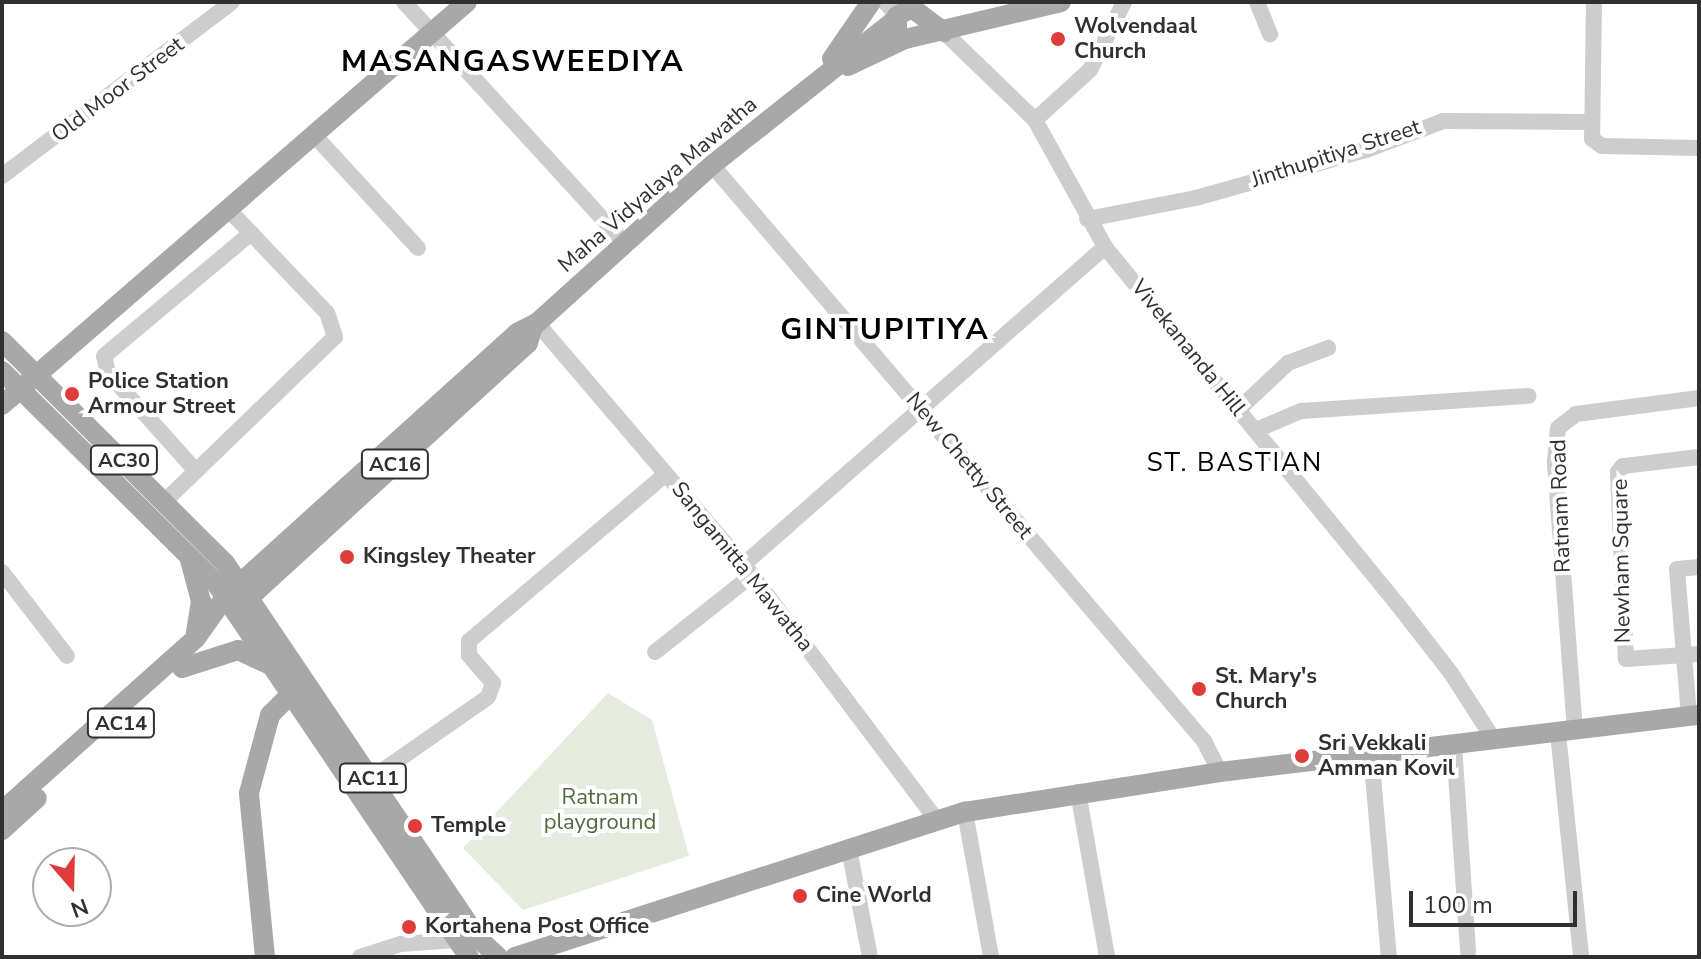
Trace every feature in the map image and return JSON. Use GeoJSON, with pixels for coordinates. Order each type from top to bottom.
{"type":"FeatureCollection","features":[{"type":"Feature","properties":{"kind":"main road"},"geometry":{"type":"LineString","coordinates":[[2,405],[230,211],[467,2]]}},
{"type":"Feature","properties":{"kind":"main road"},"geometry":{"type":"LineString","coordinates":[[816,82],[871,2]]}},
{"type":"Feature","properties":{"kind":"main road","name":"Maha Vidyalaya Mawatha"},"geometry":{"type":"LineString","coordinates":[[816,82],[917,32],[944,32],[1061,2]]}},
{"type":"Feature","properties":{"kind":"main road"},"geometry":{"type":"LineString","coordinates":[[900,10],[921,11],[917,32],[898,32],[900,10]]}},
{"type":"Feature","properties":{"kind":"main road","name":"Maha Vidyalaya Mawatha"},"geometry":{"type":"LineString","coordinates":[[238,597],[528,343],[535,324],[712,165],[900,10]]}},
{"type":"Feature","properties":{"kind":"main road","name":"AC30"},"geometry":{"type":"LineString","coordinates":[[2,341],[166,500],[238,597]]}},
{"type":"Feature","properties":{"kind":"main road","name":"AC30"},"geometry":{"type":"LineString","coordinates":[[2,371],[188,553],[238,597]]}},
{"type":"Feature","properties":{"kind":"main road"},"geometry":{"type":"LineString","coordinates":[[188,553],[200,592],[196,638]]}},
{"type":"Feature","properties":{"kind":"main road","name":"AC14"},"geometry":{"type":"LineString","coordinates":[[2,811],[238,597]]}},
{"type":"Feature","properties":{"kind":"main road","name":"AC14"},"geometry":{"type":"LineString","coordinates":[[2,830],[182,668],[238,597]]}},
{"type":"Feature","properties":{"kind":"main road","name":"AC11"},"geometry":{"type":"LineString","coordinates":[[238,597],[276,670],[299,687],[372,778],[479,939],[498,957]]}},
{"type":"Feature","properties":{"kind":"main road","name":"AC11"},"geometry":{"type":"LineString","coordinates":[[238,597],[299,687],[452,941],[469,957]]}},
{"type":"Feature","properties":{"kind":"main road"},"geometry":{"type":"LineString","coordinates":[[182,668],[238,650],[251,652],[276,670]]}},
{"type":"Feature","properties":{"kind":"main road"},"geometry":{"type":"LineString","coordinates":[[265,957],[249,793],[270,715],[299,687]]}},
{"type":"Feature","properties":{"kind":"main road"},"geometry":{"type":"LineString","coordinates":[[515,957],[965,812],[1220,772],[1694,716]]}},
{"type":"Feature","properties":{"kind":"main road"},"geometry":{"type":"LineString","coordinates":[[544,957],[561,944]]}},
{"type":"Feature","properties":{"kind":"street","name":"Old Moor Street"},"geometry":{"type":"LineString","coordinates":[[2,176],[232,2]]}},
{"type":"Feature","properties":{"kind":"street"},"geometry":{"type":"LineString","coordinates":[[404,2],[625,243]]}},
{"type":"Feature","properties":{"kind":"street"},"geometry":{"type":"LineString","coordinates":[[1035,120],[1090,70],[1124,2]]}},
{"type":"Feature","properties":{"kind":"street"},"geometry":{"type":"LineString","coordinates":[[1257,2],[1270,35]]}},
{"type":"Feature","properties":{"kind":"street"},"geometry":{"type":"LineString","coordinates":[[1594,2],[1588,122],[1592,139],[1602,146],[1699,148]]}},
{"type":"Feature","properties":{"kind":"street","name":"Vivekananda Hill"},"geometry":{"type":"LineString","coordinates":[[944,32],[1035,120],[1105,247],[1451,673],[1494,740]]}},
{"type":"Feature","properties":{"kind":"street","name":"Jinthupitiya Street"},"geometry":{"type":"LineString","coordinates":[[1087,219],[1196,198],[1366,150],[1443,121],[1588,122]]}},
{"type":"Feature","properties":{"kind":"street"},"geometry":{"type":"LineString","coordinates":[[315,136],[418,248]]}},
{"type":"Feature","properties":{"kind":"street","name":"New Chetty Street"},"geometry":{"type":"LineString","coordinates":[[712,165],[1204,741],[1220,772]]}},
{"type":"Feature","properties":{"kind":"street"},"geometry":{"type":"LineString","coordinates":[[166,500],[337,330],[327,313],[230,211]]}},
{"type":"Feature","properties":{"kind":"street"},"geometry":{"type":"LineString","coordinates":[[196,471],[108,373],[104,356],[251,233]]}},
{"type":"Feature","properties":{"kind":"street"},"geometry":{"type":"LineString","coordinates":[[655,652],[1105,247]]}},
{"type":"Feature","properties":{"kind":"street","name":"Sangamitta Mawatha"},"geometry":{"type":"LineString","coordinates":[[535,324],[748,570],[936,819]]}},
{"type":"Feature","properties":{"kind":"street"},"geometry":{"type":"LineString","coordinates":[[1238,410],[1288,363],[1328,348]]}},
{"type":"Feature","properties":{"kind":"street"},"geometry":{"type":"LineString","coordinates":[[1256,430],[1301,411],[1529,396]]}},
{"type":"Feature","properties":{"kind":"street","name":"Ratnam Road"},"geometry":{"type":"LineString","coordinates":[[1566,732],[1555,462],[1558,428],[1576,414],[1699,398]]}},
{"type":"Feature","properties":{"kind":"street","name":"Newham Square"},"geometry":{"type":"LineString","coordinates":[[1691,654],[1626,659],[1618,472],[1623,466],[1699,457]]}},
{"type":"Feature","properties":{"kind":"street"},"geometry":{"type":"LineString","coordinates":[[372,778],[488,697],[493,683],[469,655],[467,643],[666,474]]}},
{"type":"Feature","properties":{"kind":"street"},"geometry":{"type":"LineString","coordinates":[[1694,716],[1691,654],[1677,569],[1699,567]]}},
{"type":"Feature","properties":{"kind":"street"},"geometry":{"type":"LineString","coordinates":[[2,572],[67,656]]}},
{"type":"Feature","properties":{"kind":"street"},"geometry":{"type":"LineString","coordinates":[[1566,732],[1581,957]]}},
{"type":"Feature","properties":{"kind":"street"},"geometry":{"type":"LineString","coordinates":[[1454,745],[1468,952]]}},
{"type":"Feature","properties":{"kind":"street"},"geometry":{"type":"LineString","coordinates":[[1371,753],[1389,957]]}},
{"type":"Feature","properties":{"kind":"street"},"geometry":{"type":"LineString","coordinates":[[1078,792],[1107,957]]}},
{"type":"Feature","properties":{"kind":"street"},"geometry":{"type":"LineString","coordinates":[[965,812],[991,957]]}},
{"type":"Feature","properties":{"kind":"street"},"geometry":{"type":"LineString","coordinates":[[849,849],[870,957]]}},
{"type":"Feature","properties":{"kind":"street"},"geometry":{"type":"LineString","coordinates":[[360,957],[401,944],[452,941]]}},
{"type":"Feature","properties":{"kind":"street"},"geometry":{"type":"LineString","coordinates":[[440,957],[452,941]]}},
{"type":"Feature","properties":{"kind":"green space","name":"Ratnam playground"},"geometry":{"type":"Polygon","coordinates":[[[608,693],[652,720],[689,856],[523,910],[463,848],[608,693]]]}},
{"type":"Feature","properties":{"kind":"place","name":"Wolvendaal Church"},"geometry":{"type":"Point","coordinates":[1058,39]}},
{"type":"Feature","properties":{"kind":"place","name":"Police Station Armour Street"},"geometry":{"type":"Point","coordinates":[72,394]}},
{"type":"Feature","properties":{"kind":"place","name":"Kingsley Theater"},"geometry":{"type":"Point","coordinates":[347,557]}},
{"type":"Feature","properties":{"kind":"place","name":"St. Mary's Church"},"geometry":{"type":"Point","coordinates":[1199,689]}},
{"type":"Feature","properties":{"kind":"place","name":"Sri Vekkali Amman Kovil"},"geometry":{"type":"Point","coordinates":[1302,756]}},
{"type":"Feature","properties":{"kind":"place","name":"Temple"},"geometry":{"type":"Point","coordinates":[415,826]}},
{"type":"Feature","properties":{"kind":"place","name":"Cine World"},"geometry":{"type":"Point","coordinates":[800,896]}},
{"type":"Feature","properties":{"kind":"place","name":"Kortahena Post Office"},"geometry":{"type":"Point","coordinates":[409,927]}},
{"type":"Feature","properties":{"kind":"district","name":"MASANGASWEEDIYA"},"geometry":{"type":"Point","coordinates":[513,62]}},
{"type":"Feature","properties":{"kind":"district","name":"GINTUPITIYA"},"geometry":{"type":"Point","coordinates":[885,330]}},
{"type":"Feature","properties":{"kind":"district","name":"ST. BASTIAN"},"geometry":{"type":"Point","coordinates":[1235,463]}}]}
